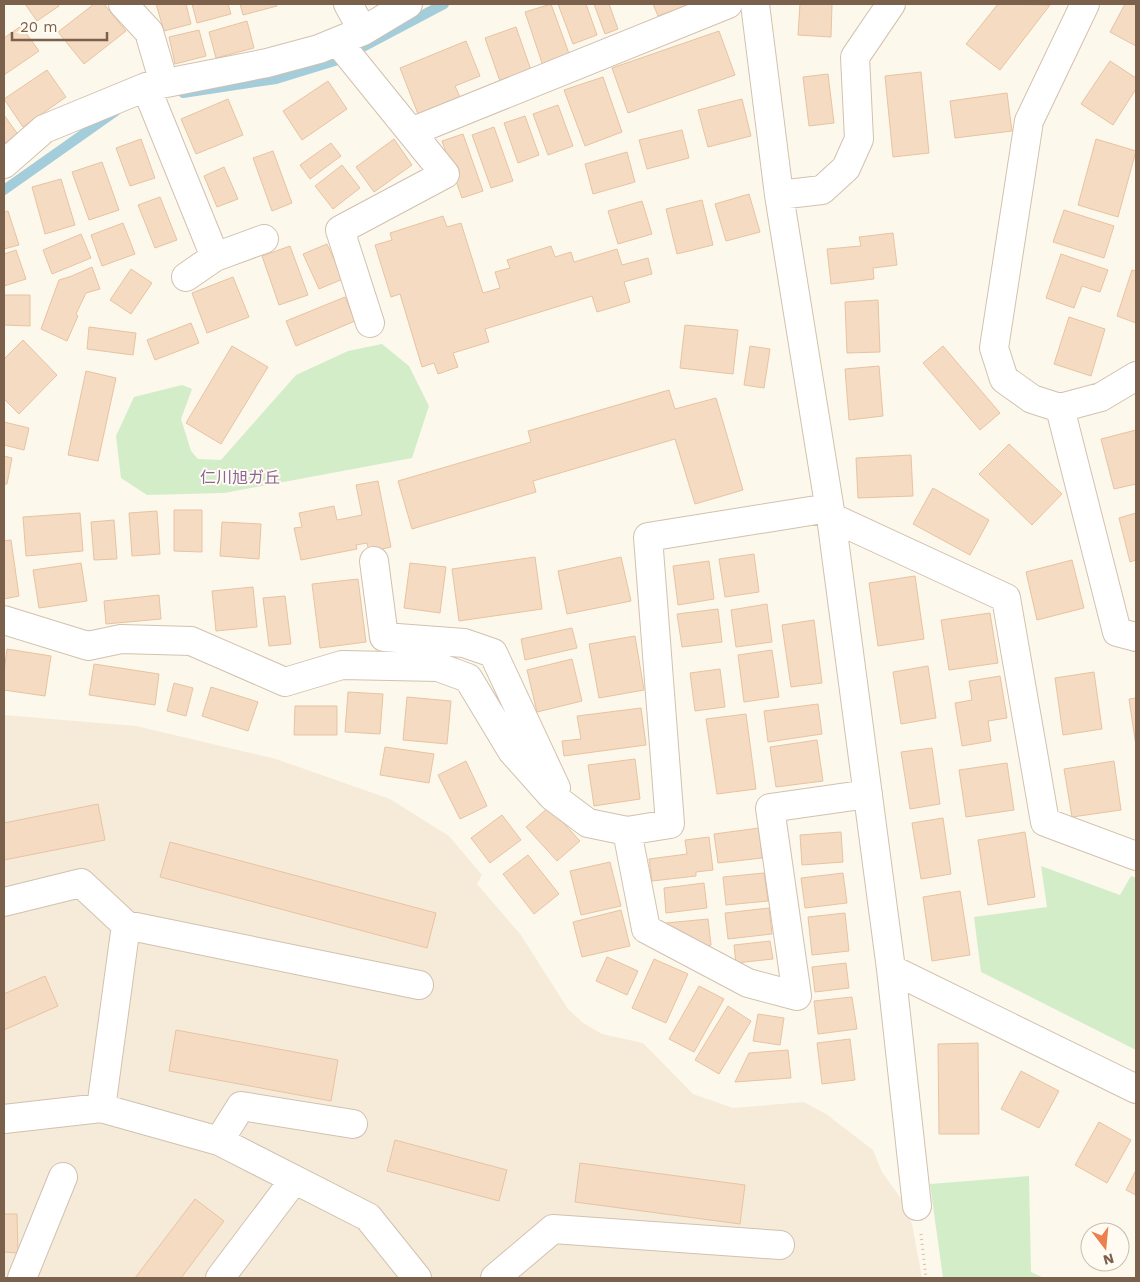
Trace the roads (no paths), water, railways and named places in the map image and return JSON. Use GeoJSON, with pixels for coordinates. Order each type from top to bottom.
{"type":"FeatureCollection","features":[{"type":"Feature","properties":{"kind":"street"},"geometry":{"type":"LineString","coordinates":[[123,4],[149,32],[152,86],[159,120],[215,257]]}},
{"type":"Feature","properties":{"kind":"street"},"geometry":{"type":"LineString","coordinates":[[348,4],[363,31]]}},
{"type":"Feature","properties":{"kind":"street"},"geometry":{"type":"LineString","coordinates":[[4,164],[44,129],[152,86],[267,63],[319,49],[363,31],[408,4]]}},
{"type":"Feature","properties":{"kind":"street"},"geometry":{"type":"LineString","coordinates":[[411,132],[728,4]]}},
{"type":"Feature","properties":{"kind":"street"},"geometry":{"type":"LineString","coordinates":[[755,4],[779,194],[830,512],[891,969],[917,1206]]}},
{"type":"Feature","properties":{"kind":"street"},"geometry":{"type":"LineString","coordinates":[[779,194],[822,190],[846,168],[859,140],[855,57],[891,4]]}},
{"type":"Feature","properties":{"kind":"street"},"geometry":{"type":"LineString","coordinates":[[1085,4],[1029,121],[994,348],[1004,379],[1032,399],[1060,408],[1101,397],[1136,376]]}},
{"type":"Feature","properties":{"kind":"street"},"geometry":{"type":"LineString","coordinates":[[338,42],[445,174],[340,230],[370,323]]}},
{"type":"Feature","properties":{"kind":"street"},"geometry":{"type":"LineString","coordinates":[[186,277],[215,257],[264,240]]}},
{"type":"Feature","properties":{"kind":"street"},"geometry":{"type":"LineString","coordinates":[[1060,408],[1117,632],[1136,637]]}},
{"type":"Feature","properties":{"kind":"street"},"geometry":{"type":"LineString","coordinates":[[4,620],[88,646],[120,638],[191,641],[285,682],[342,665],[438,667],[468,678],[512,751],[552,796],[588,822],[627,831],[670,824],[648,537],[830,512],[1006,598],[1045,822],[1136,856]]}},
{"type":"Feature","properties":{"kind":"street"},"geometry":{"type":"LineString","coordinates":[[374,561],[384,637],[464,643],[493,653],[564,805]]}},
{"type":"Feature","properties":{"kind":"street"},"geometry":{"type":"LineString","coordinates":[[627,831],[646,929],[748,983],[798,996],[770,808],[868,794]]}},
{"type":"Feature","properties":{"kind":"street"},"geometry":{"type":"LineString","coordinates":[[4,902],[81,883],[126,925],[419,985]]}},
{"type":"Feature","properties":{"kind":"street"},"geometry":{"type":"LineString","coordinates":[[101,1108],[126,925]]}},
{"type":"Feature","properties":{"kind":"street"},"geometry":{"type":"LineString","coordinates":[[891,969],[1136,1089]]}},
{"type":"Feature","properties":{"kind":"street"},"geometry":{"type":"LineString","coordinates":[[219,1141],[241,1106],[353,1124]]}},
{"type":"Feature","properties":{"kind":"street"},"geometry":{"type":"LineString","coordinates":[[4,1118],[101,1108],[219,1141],[368,1217],[417,1278]]}},
{"type":"Feature","properties":{"kind":"street"},"geometry":{"type":"LineString","coordinates":[[22,1278],[63,1177]]}},
{"type":"Feature","properties":{"kind":"street"},"geometry":{"type":"LineString","coordinates":[[220,1278],[294,1180]]}},
{"type":"Feature","properties":{"kind":"street"},"geometry":{"type":"LineString","coordinates":[[495,1278],[553,1229],[780,1245]]}},
{"type":"Feature","properties":{"kind":"waterway"},"geometry":{"type":"LineString","coordinates":[[183,93],[276,79],[338,60],[444,4]]}},
{"type":"Feature","properties":{"kind":"waterway"},"geometry":{"type":"LineString","coordinates":[[4,190],[116,111]]}},
{"type":"Feature","properties":{"kind":"district","name":"仁川旭ガ丘"},"geometry":{"type":"Point","coordinates":[240,477]}}]}
